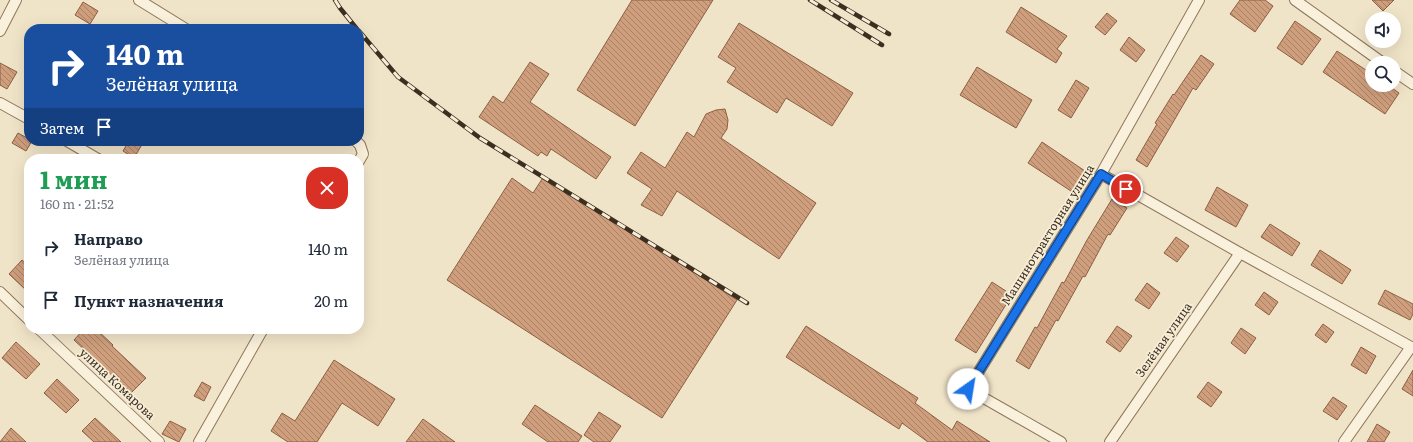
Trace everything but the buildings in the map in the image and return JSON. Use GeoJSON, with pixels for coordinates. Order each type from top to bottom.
{"type":"FeatureCollection","features":[{"type":"Feature","properties":{"kind":"street"},"geometry":{"type":"LineString","coordinates":[[0,31],[16,0]]}},
{"type":"Feature","properties":{"kind":"street"},"geometry":{"type":"LineString","coordinates":[[139,0],[178,24]]}},
{"type":"Feature","properties":{"kind":"street","name":"Машинотракторная улица"},"geometry":{"type":"LineString","coordinates":[[1061,442],[968,389],[1101,174],[1199,0]]}},
{"type":"Feature","properties":{"kind":"street"},"geometry":{"type":"LineString","coordinates":[[1295,0],[1373,56]]}},
{"type":"Feature","properties":{"kind":"street"},"geometry":{"type":"LineString","coordinates":[[1401,76],[1413,84]]}},
{"type":"Feature","properties":{"kind":"street"},"geometry":{"type":"LineString","coordinates":[[0,103],[24,116]]}},
{"type":"Feature","properties":{"kind":"street"},"geometry":{"type":"LineString","coordinates":[[76,146],[89,154]]}},
{"type":"Feature","properties":{"kind":"street"},"geometry":{"type":"LineString","coordinates":[[1101,174],[1412,348],[1344,442]]}},
{"type":"Feature","properties":{"kind":"street","name":"Зелёная улица"},"geometry":{"type":"LineString","coordinates":[[1110,442],[1240,253]]}},
{"type":"Feature","properties":{"kind":"street"},"geometry":{"type":"LineString","coordinates":[[0,292],[24,315]]}},
{"type":"Feature","properties":{"kind":"street","name":"улица Комарова"},"geometry":{"type":"LineString","coordinates":[[44,334],[159,442]]}},
{"type":"Feature","properties":{"kind":"street"},"geometry":{"type":"LineString","coordinates":[[199,442],[260,334]]}},
{"type":"Feature","properties":{"kind":"railway"},"geometry":{"type":"LineString","coordinates":[[335,0],[353,24]]}},
{"type":"Feature","properties":{"kind":"railway"},"geometry":{"type":"LineString","coordinates":[[810,0],[882,45]]}},
{"type":"Feature","properties":{"kind":"railway"},"geometry":{"type":"LineString","coordinates":[[831,0],[889,34]]}},
{"type":"Feature","properties":{"kind":"railway"},"geometry":{"type":"LineString","coordinates":[[364,37],[398,77],[480,138],[747,303]]}},
{"type":"Feature","properties":{"kind":"route"},"geometry":{"type":"LineString","coordinates":[[968,389],[1101,174],[1126,189]]}}]}
